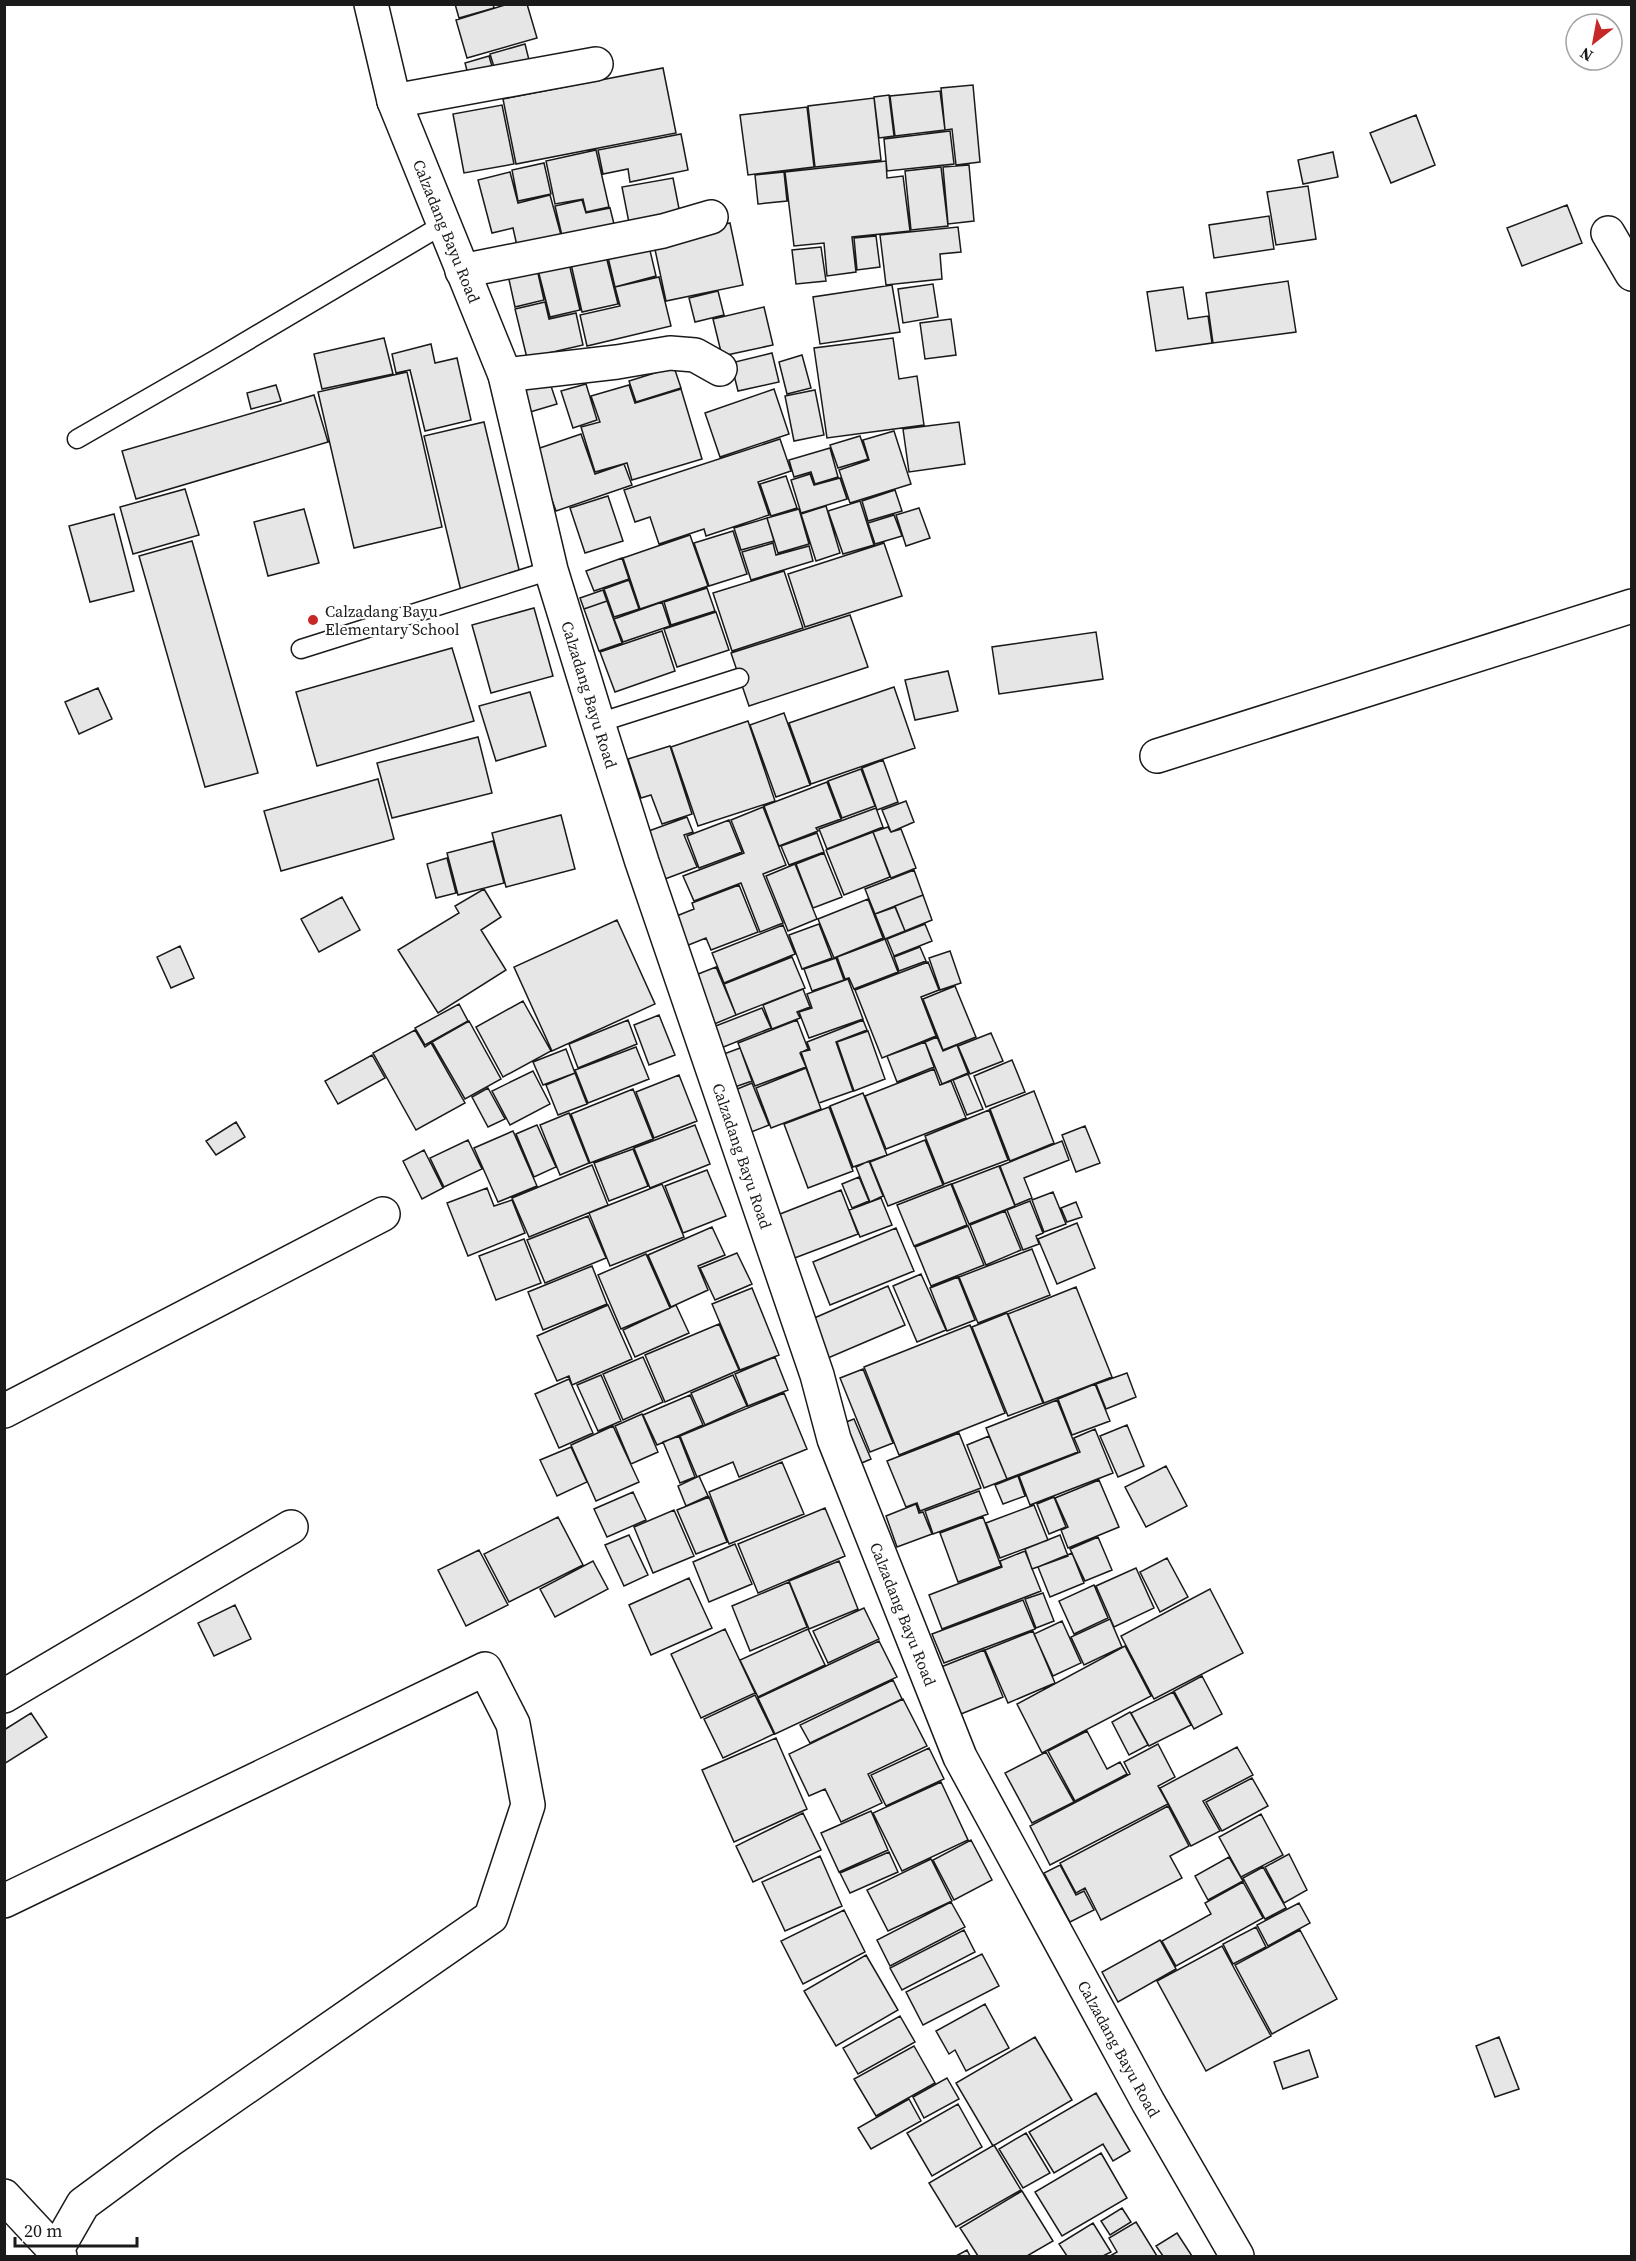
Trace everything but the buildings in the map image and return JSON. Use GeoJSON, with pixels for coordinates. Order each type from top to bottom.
{"type":"FeatureCollection","features":[{"type":"Feature","properties":{"kind":"street","name":"Calzadang Bayu Road"},"geometry":{"type":"LineString","coordinates":[[371,4],[394,101],[505,375],[551,570],[598,723],[642,862],[817,1375],[834,1439],[960,1757],[1148,2102],[1237,2256]]}},
{"type":"Feature","properties":{"kind":"street"},"geometry":{"type":"LineString","coordinates":[[394,101],[596,64]]}},
{"type":"Feature","properties":{"kind":"street"},"geometry":{"type":"LineString","coordinates":[[462,271],[663,231],[711,217]]}},
{"type":"Feature","properties":{"kind":"street"},"geometry":{"type":"LineString","coordinates":[[1608,232],[1632,274]]}},
{"type":"Feature","properties":{"kind":"street"},"geometry":{"type":"LineString","coordinates":[[505,375],[617,362],[670,353],[695,355],[720,369]]}},
{"type":"Feature","properties":{"kind":"street"},"geometry":{"type":"LineString","coordinates":[[1157,756],[1632,606]]}},
{"type":"Feature","properties":{"kind":"street"},"geometry":{"type":"LineString","coordinates":[[4,1411],[383,1214]]}},
{"type":"Feature","properties":{"kind":"street"},"geometry":{"type":"LineString","coordinates":[[4,1696],[291,1527]]}},
{"type":"Feature","properties":{"kind":"street"},"geometry":{"type":"LineString","coordinates":[[4,1901],[485,1669],[513,1724],[528,1805],[491,1917],[176,2136],[83,2204],[58,2254],[4,2196]]}},
{"type":"Feature","properties":{"kind":"lane"},"geometry":{"type":"LineString","coordinates":[[77,439],[444,224]]}},
{"type":"Feature","properties":{"kind":"lane"},"geometry":{"type":"LineString","coordinates":[[301,649],[551,570]]}},
{"type":"Feature","properties":{"kind":"lane"},"geometry":{"type":"LineString","coordinates":[[598,723],[739,678]]}},
{"type":"Feature","properties":{"kind":"place","name":"Calzadang Bayu Elementary School"},"geometry":{"type":"Point","coordinates":[313,620]}}]}
